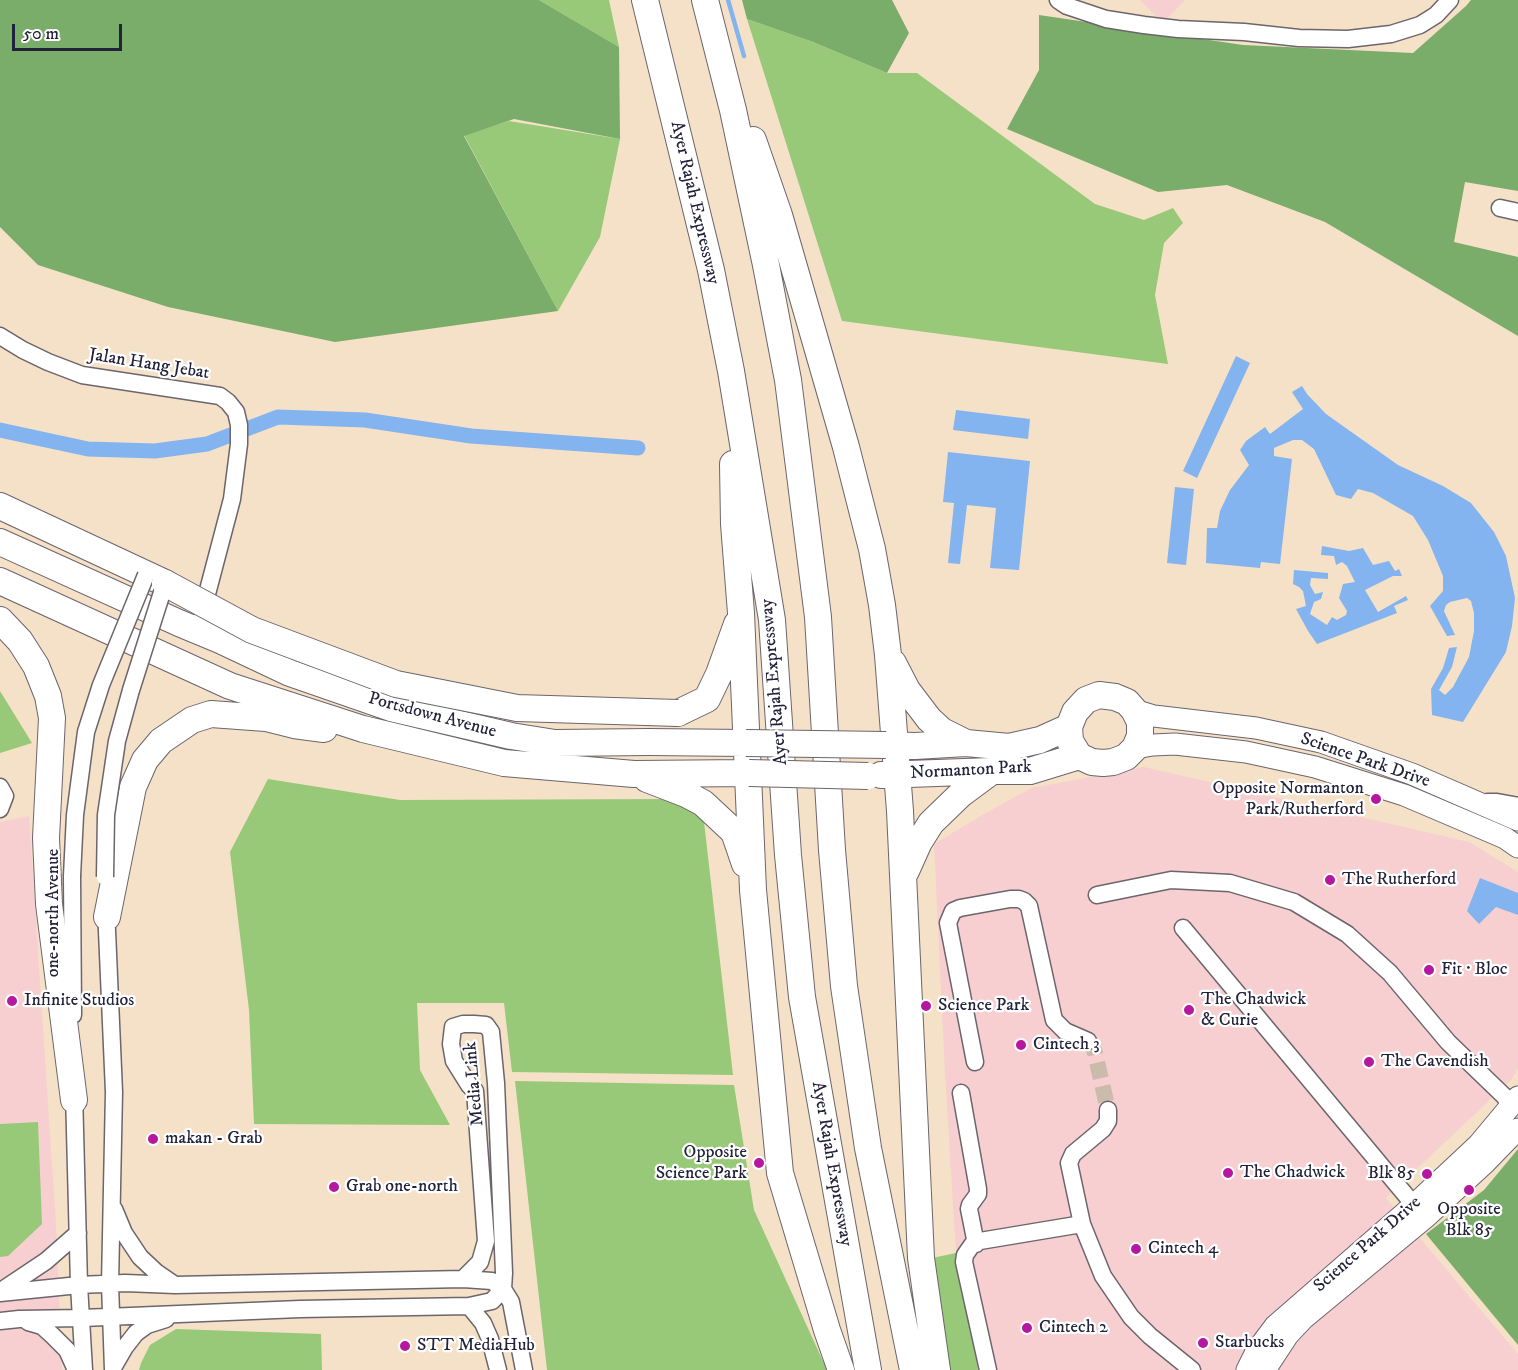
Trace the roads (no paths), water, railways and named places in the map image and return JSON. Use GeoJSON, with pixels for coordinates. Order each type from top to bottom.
{"type":"FeatureCollection","features":[{"type":"Feature","properties":{"kind":"highway","name":"Ayer Rajah Expressway"},"geometry":{"type":"LineString","coordinates":[[645,0],[711,270],[731,371],[772,620],[788,855],[802,997],[867,1370]]}},
{"type":"Feature","properties":{"kind":"highway"},"geometry":{"type":"LineString","coordinates":[[705,0],[733,110],[788,380],[818,617],[832,850],[844,986],[868,1148],[913,1370]]}},
{"type":"Feature","properties":{"kind":"highway"},"geometry":{"type":"LineString","coordinates":[[733,110],[750,131],[779,214],[846,447],[872,549],[888,655],[891,745],[904,876],[921,1258],[937,1370]]}},
{"type":"Feature","properties":{"kind":"highway"},"geometry":{"type":"LineString","coordinates":[[731,371],[734,524],[741,613],[753,890],[780,1173],[841,1370]]}},
{"type":"Feature","properties":{"kind":"highway"},"geometry":{"type":"LineString","coordinates":[[0,506],[156,579],[252,630],[396,684],[517,708],[678,713],[707,699]]}},
{"type":"Feature","properties":{"kind":"highway","name":"Portsdown Avenue"},"geometry":{"type":"LineString","coordinates":[[0,542],[290,673],[391,708],[511,736],[555,743],[891,745]]}},
{"type":"Feature","properties":{"kind":"highway","name":"Portsdown Avenue"},"geometry":{"type":"LineString","coordinates":[[0,581],[230,686],[363,729],[504,763],[634,774],[894,775]]}},
{"type":"Feature","properties":{"kind":"highway"},"geometry":{"type":"LineString","coordinates":[[649,742],[685,723],[707,699],[719,674],[741,613]]}},
{"type":"Feature","properties":{"kind":"highway"},"geometry":{"type":"LineString","coordinates":[[0,620],[20,641],[36,666],[48,696],[52,718],[46,838],[49,904],[74,1100]]}},
{"type":"Feature","properties":{"kind":"highway"},"geometry":{"type":"LineString","coordinates":[[888,655],[907,690],[929,718],[942,731],[966,743]]}},
{"type":"Feature","properties":{"kind":"highway"},"geometry":{"type":"LineString","coordinates":[[1079,756],[1070,741],[1069,727],[1076,712],[1086,700],[1099,695],[1121,699],[1134,710],[1140,722],[1140,736],[1136,748]]}},
{"type":"Feature","properties":{"kind":"highway"},"geometry":{"type":"LineString","coordinates":[[107,917],[132,787],[145,760],[160,741],[192,720],[211,714],[266,718],[294,725],[328,729],[363,729]]}},
{"type":"Feature","properties":{"kind":"highway","name":"Normanton Park"},"geometry":{"type":"LineString","coordinates":[[891,745],[966,743],[1009,747],[1041,740],[1069,727]]}},
{"type":"Feature","properties":{"kind":"highway","name":"Normanton Park"},"geometry":{"type":"LineString","coordinates":[[894,775],[1030,771],[1079,756],[1092,762],[1113,762],[1126,757],[1136,748]]}},
{"type":"Feature","properties":{"kind":"highway"},"geometry":{"type":"LineString","coordinates":[[904,876],[919,842],[931,823],[961,794],[992,771]]}},
{"type":"Feature","properties":{"kind":"highway"},"geometry":{"type":"LineString","coordinates":[[634,774],[703,803],[734,832],[753,890]]}},
{"type":"Feature","properties":{"kind":"main road","name":"Science Park Drive"},"geometry":{"type":"LineString","coordinates":[[1134,710],[1154,716],[1257,728],[1321,742],[1412,774],[1518,820]]}},
{"type":"Feature","properties":{"kind":"main road","name":"Science Park Drive"},"geometry":{"type":"LineString","coordinates":[[1136,748],[1175,744],[1246,752],[1315,767],[1404,795],[1505,838],[1518,847]]}},
{"type":"Feature","properties":{"kind":"main road","name":"Science Park Drive"},"geometry":{"type":"LineString","coordinates":[[1247,1370],[1257,1350],[1275,1326],[1414,1205],[1478,1145],[1516,1103]]}},
{"type":"Feature","properties":{"kind":"main road","name":"Science Park Drive"},"geometry":{"type":"LineString","coordinates":[[1266,1370],[1288,1335],[1303,1319],[1425,1218],[1516,1132]]}},
{"type":"Feature","properties":{"kind":"street"},"geometry":{"type":"LineString","coordinates":[[1058,0],[1067,6],[1106,19],[1144,25],[1299,38],[1348,39],[1391,34],[1420,25],[1436,15],[1450,0]]}},
{"type":"Feature","properties":{"kind":"street"},"geometry":{"type":"LineString","coordinates":[[1500,208],[1518,212]]}},
{"type":"Feature","properties":{"kind":"street","name":"Jalan Hang Jebat"},"geometry":{"type":"LineString","coordinates":[[0,336],[48,362],[82,375],[220,396],[236,412],[239,444],[232,499],[202,613]]}},
{"type":"Feature","properties":{"kind":"street"},"geometry":{"type":"LineString","coordinates":[[113,1369],[110,1284],[114,1092],[105,877],[106,815],[117,741],[156,579]]}},
{"type":"Feature","properties":{"kind":"street","name":"one-north Avenue"},"geometry":{"type":"LineString","coordinates":[[84,1370],[79,1285],[74,1100],[72,876],[75,815],[86,732],[101,685],[156,579]]}},
{"type":"Feature","properties":{"kind":"street"},"geometry":{"type":"LineString","coordinates":[[173,620],[193,620],[202,613],[210,631],[220,640]]}},
{"type":"Feature","properties":{"kind":"street"},"geometry":{"type":"LineString","coordinates":[[0,787],[5,796],[0,809]]}},
{"type":"Feature","properties":{"kind":"street"},"geometry":{"type":"LineString","coordinates":[[1474,802],[1497,802],[1518,806]]}},
{"type":"Feature","properties":{"kind":"street"},"geometry":{"type":"LineString","coordinates":[[1097,895],[1171,880],[1230,883],[1294,902],[1347,934],[1390,973],[1448,1042],[1504,1096],[1516,1103],[1516,1132]]}},
{"type":"Feature","properties":{"kind":"street"},"geometry":{"type":"LineString","coordinates":[[975,1062],[948,923],[953,912],[960,909],[1010,899],[1019,899],[1029,906],[1054,1020],[1065,1031],[1088,1041]]}},
{"type":"Feature","properties":{"kind":"street"},"geometry":{"type":"LineString","coordinates":[[1183,928],[1414,1205]]}},
{"type":"Feature","properties":{"kind":"street","name":"Media Link"},"geometry":{"type":"LineString","coordinates":[[463,1279],[480,1262],[486,1241],[475,1091],[454,1061],[451,1044],[453,1027],[463,1024],[486,1025],[491,1032],[496,1083],[504,1273],[502,1289]]}},
{"type":"Feature","properties":{"kind":"street"},"geometry":{"type":"LineString","coordinates":[[962,1093],[978,1189],[978,1194],[969,1209],[975,1244]]}},
{"type":"Feature","properties":{"kind":"street"},"geometry":{"type":"LineString","coordinates":[[1107,1110],[1108,1121],[1103,1129],[1072,1154],[1068,1163],[1082,1224],[1103,1276],[1131,1317],[1192,1370]]}},
{"type":"Feature","properties":{"kind":"street"},"geometry":{"type":"LineString","coordinates":[[112,1203],[124,1233],[140,1257],[175,1285]]}},
{"type":"Feature","properties":{"kind":"street"},"geometry":{"type":"LineString","coordinates":[[988,1370],[964,1262],[965,1255],[972,1245],[980,1241],[1082,1224]]}},
{"type":"Feature","properties":{"kind":"street"},"geometry":{"type":"LineString","coordinates":[[0,1292],[46,1261],[78,1233]]}},
{"type":"Feature","properties":{"kind":"street"},"geometry":{"type":"LineString","coordinates":[[0,1292],[125,1283],[175,1285],[463,1279],[492,1281],[502,1289],[511,1302],[524,1370]]}},
{"type":"Feature","properties":{"kind":"street"},"geometry":{"type":"LineString","coordinates":[[0,1321],[300,1309],[469,1306],[492,1301],[502,1289]]}},
{"type":"Feature","properties":{"kind":"street"},"geometry":{"type":"LineString","coordinates":[[469,1306],[483,1323],[490,1339],[498,1370]]}},
{"type":"Feature","properties":{"kind":"street"},"geometry":{"type":"LineString","coordinates":[[113,1369],[136,1333],[147,1325],[178,1314]]}},
{"type":"Feature","properties":{"kind":"street"},"geometry":{"type":"LineString","coordinates":[[19,1319],[42,1326],[67,1350],[76,1370]]}},
{"type":"Feature","properties":{"kind":"water"},"geometry":{"type":"Polygon","coordinates":[[[1236,356],[1250,363],[1197,478],[1183,471],[1236,356]]]}},
{"type":"Feature","properties":{"kind":"water"},"geometry":{"type":"Polygon","coordinates":[[[1302,386],[1326,414],[1398,465],[1443,486],[1471,503],[1494,532],[1506,556],[1515,598],[1506,652],[1463,722],[1432,715],[1431,689],[1443,668],[1449,648],[1457,647],[1452,667],[1439,690],[1445,695],[1453,687],[1469,657],[1474,631],[1471,601],[1467,598],[1446,605],[1444,611],[1455,635],[1447,636],[1430,606],[1443,591],[1443,576],[1428,540],[1413,516],[1373,493],[1358,489],[1351,499],[1336,495],[1314,449],[1302,440],[1293,440],[1274,448],[1274,456],[1292,459],[1280,564],[1261,562],[1260,568],[1206,563],[1207,528],[1217,528],[1220,511],[1230,490],[1249,465],[1240,450],[1246,441],[1265,427],[1270,434],[1303,409],[1292,392],[1302,386]]]}},
{"type":"Feature","properties":{"kind":"water"},"geometry":{"type":"Polygon","coordinates":[[[956,410],[1030,419],[1028,439],[953,430],[956,410]]]}},
{"type":"Feature","properties":{"kind":"water"},"geometry":{"type":"Polygon","coordinates":[[[948,452],[1030,461],[1019,570],[990,568],[996,508],[967,505],[960,564],[948,563],[954,503],[943,502],[948,452]]]}},
{"type":"Feature","properties":{"kind":"water"},"geometry":{"type":"Polygon","coordinates":[[[1175,487],[1194,489],[1186,565],[1167,563],[1175,487]]]}},
{"type":"Feature","properties":{"kind":"water"},"geometry":{"type":"Polygon","coordinates":[[[1322,546],[1349,551],[1363,548],[1373,565],[1389,561],[1395,571],[1399,569],[1402,576],[1393,576],[1365,590],[1378,612],[1406,596],[1408,600],[1394,606],[1397,613],[1317,644],[1296,609],[1306,606],[1303,591],[1293,584],[1294,570],[1328,573],[1328,579],[1311,578],[1310,585],[1315,594],[1323,592],[1321,599],[1314,602],[1310,614],[1327,625],[1332,617],[1337,620],[1346,615],[1347,611],[1339,598],[1343,584],[1355,582],[1347,566],[1342,562],[1336,565],[1334,556],[1321,555],[1322,546]]]}},
{"type":"Feature","properties":{"kind":"water"},"geometry":{"type":"Polygon","coordinates":[[[1480,878],[1518,893],[1518,915],[1496,907],[1479,924],[1467,911],[1480,878]]]}},
{"type":"Feature","properties":{"kind":"waterway"},"geometry":{"type":"LineString","coordinates":[[728,0],[744,56]]}},
{"type":"Feature","properties":{"kind":"waterway"},"geometry":{"type":"LineString","coordinates":[[0,430],[88,449],[155,451],[207,444],[278,417],[365,420],[471,436],[638,448]]}},
{"type":"Feature","properties":{"kind":"tunnel"},"geometry":{"type":"LineString","coordinates":[[1088,1041],[1095,1053],[1108,1110]]}},
{"type":"Feature","properties":{"kind":"place","name":"Opposite Normanton Park/Rutherford"},"geometry":{"type":"Point","coordinates":[1376,799]}},
{"type":"Feature","properties":{"kind":"place","name":"The Rutherford"},"geometry":{"type":"Point","coordinates":[1330,880]}},
{"type":"Feature","properties":{"kind":"place","name":"Fit · Bloc"},"geometry":{"type":"Point","coordinates":[1429,970]}},
{"type":"Feature","properties":{"kind":"place","name":"Infinite Studios"},"geometry":{"type":"Point","coordinates":[12,1001]}},
{"type":"Feature","properties":{"kind":"place","name":"Science Park"},"geometry":{"type":"Point","coordinates":[926,1006]}},
{"type":"Feature","properties":{"kind":"place","name":"The Chadwick & Curie"},"geometry":{"type":"Point","coordinates":[1189,1010]}},
{"type":"Feature","properties":{"kind":"place","name":"Cintech 3"},"geometry":{"type":"Point","coordinates":[1021,1045]}},
{"type":"Feature","properties":{"kind":"place","name":"The Cavendish"},"geometry":{"type":"Point","coordinates":[1369,1062]}},
{"type":"Feature","properties":{"kind":"place","name":"makan - Grab"},"geometry":{"type":"Point","coordinates":[153,1139]}},
{"type":"Feature","properties":{"kind":"place","name":"Opposite Science Park"},"geometry":{"type":"Point","coordinates":[759,1163]}},
{"type":"Feature","properties":{"kind":"place","name":"The Chadwick"},"geometry":{"type":"Point","coordinates":[1228,1173]}},
{"type":"Feature","properties":{"kind":"place","name":"Blk 85"},"geometry":{"type":"Point","coordinates":[1427,1174]}},
{"type":"Feature","properties":{"kind":"place","name":"Grab one-north"},"geometry":{"type":"Point","coordinates":[334,1187]}},
{"type":"Feature","properties":{"kind":"place","name":"Opposite Blk 85"},"geometry":{"type":"Point","coordinates":[1469,1190]}},
{"type":"Feature","properties":{"kind":"place","name":"Cintech 4"},"geometry":{"type":"Point","coordinates":[1136,1249]}},
{"type":"Feature","properties":{"kind":"place","name":"Cintech 2"},"geometry":{"type":"Point","coordinates":[1027,1328]}},
{"type":"Feature","properties":{"kind":"place","name":"Starbucks"},"geometry":{"type":"Point","coordinates":[1203,1343]}},
{"type":"Feature","properties":{"kind":"place","name":"STT MediaHub"},"geometry":{"type":"Point","coordinates":[405,1346]}}]}
